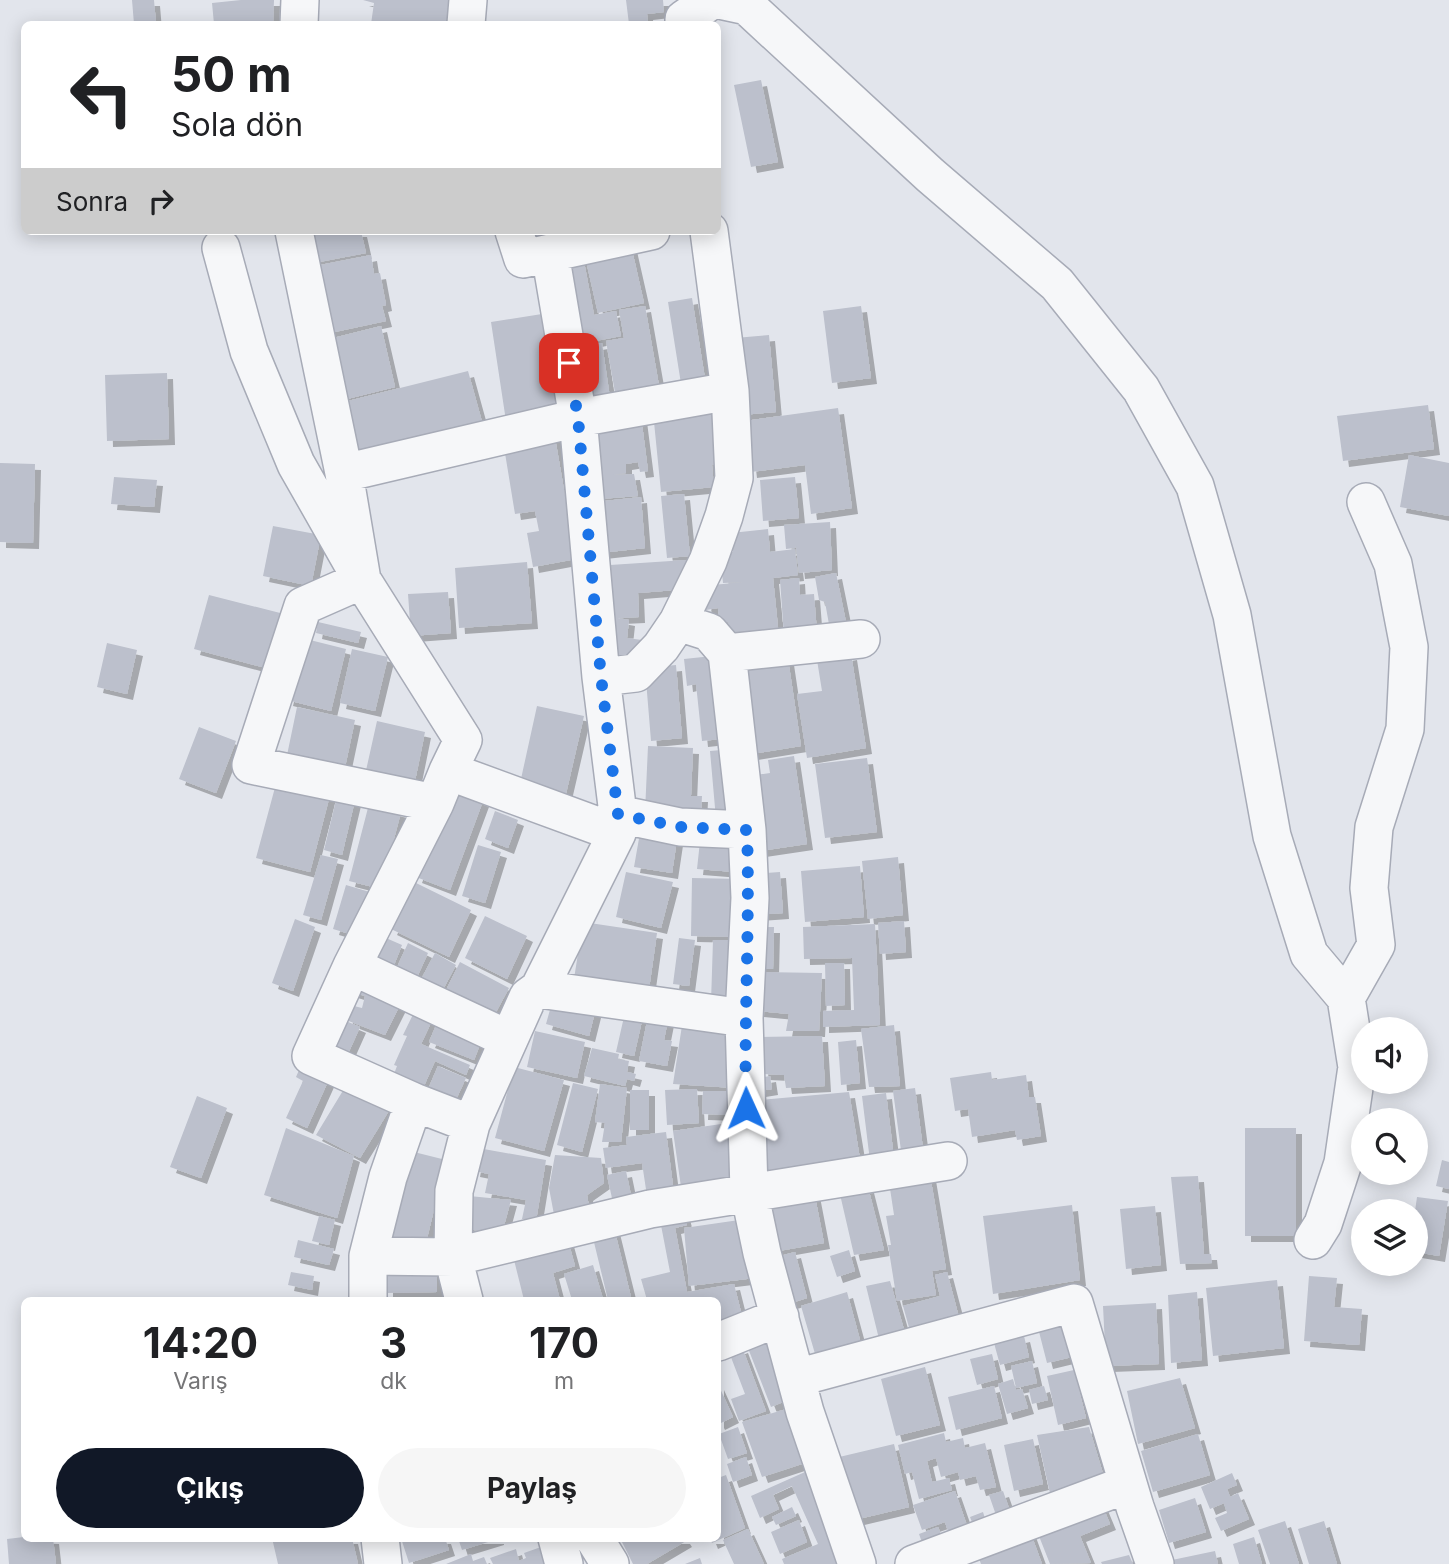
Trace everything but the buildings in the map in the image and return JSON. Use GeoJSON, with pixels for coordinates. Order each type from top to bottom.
{"type":"FeatureCollection","features":[{"type":"Feature","properties":{"kind":"street"},"geometry":{"type":"LineString","coordinates":[[299,21],[300,0]]}},
{"type":"Feature","properties":{"kind":"street"},"geometry":{"type":"LineString","coordinates":[[466,21],[468,0]]}},
{"type":"Feature","properties":{"kind":"street"},"geometry":{"type":"LineString","coordinates":[[684,21],[712,0]]}},
{"type":"Feature","properties":{"kind":"street"},"geometry":{"type":"LineString","coordinates":[[719,0],[747,6],[930,175],[1057,284],[1141,389],[1195,486],[1232,615],[1272,836],[1309,954],[1346,998],[1357,1068],[1343,1163],[1322,1224],[1313,1240]]}},
{"type":"Feature","properties":{"kind":"street"},"geometry":{"type":"LineString","coordinates":[[295,235],[344,473],[362,580]]}},
{"type":"Feature","properties":{"kind":"street"},"geometry":{"type":"LineString","coordinates":[[515,235],[523,259],[633,235]]}},
{"type":"Feature","properties":{"kind":"street"},"geometry":{"type":"LineString","coordinates":[[601,677],[636,673],[661,647],[678,622],[708,561],[734,478],[730,391],[710,235]]}},
{"type":"Feature","properties":{"kind":"street"},"geometry":{"type":"LineString","coordinates":[[221,248],[249,351],[296,464],[362,580],[463,740],[311,1056],[471,1125]]}},
{"type":"Feature","properties":{"kind":"street"},"geometry":{"type":"LineString","coordinates":[[463,1297],[453,1257],[454,1191],[471,1125],[528,997],[539,989],[617,823],[578,418],[550,253]]}},
{"type":"Feature","properties":{"kind":"street"},"geometry":{"type":"LineString","coordinates":[[344,473],[578,418],[730,391]]}},
{"type":"Feature","properties":{"kind":"street"},"geometry":{"type":"LineString","coordinates":[[1346,998],[1376,945],[1368,888],[1374,827],[1405,729],[1409,647],[1393,564],[1366,502]]}},
{"type":"Feature","properties":{"kind":"street"},"geometry":{"type":"LineString","coordinates":[[362,580],[303,606],[251,765],[441,787],[617,823],[747,830]]}},
{"type":"Feature","properties":{"kind":"street"},"geometry":{"type":"LineString","coordinates":[[678,622],[709,632],[727,653],[747,830],[750,898],[744,1018],[749,1191],[762,1253],[796,1378],[856,1564]]}},
{"type":"Feature","properties":{"kind":"street"},"geometry":{"type":"LineString","coordinates":[[727,653],[861,639]]}},
{"type":"Feature","properties":{"kind":"street"},"geometry":{"type":"LineString","coordinates":[[352,966],[508,1039]]}},
{"type":"Feature","properties":{"kind":"street"},"geometry":{"type":"LineString","coordinates":[[539,989],[744,1018]]}},
{"type":"Feature","properties":{"kind":"street"},"geometry":{"type":"LineString","coordinates":[[368,1297],[368,1256],[388,1177],[414,1102]]}},
{"type":"Feature","properties":{"kind":"street"},"geometry":{"type":"LineString","coordinates":[[368,1256],[453,1257],[650,1209],[948,1161]]}},
{"type":"Feature","properties":{"kind":"street"},"geometry":{"type":"LineString","coordinates":[[796,1378],[1074,1303],[1155,1564]]}},
{"type":"Feature","properties":{"kind":"street"},"geometry":{"type":"LineString","coordinates":[[721,1341],[780,1317]]}},
{"type":"Feature","properties":{"kind":"street"},"geometry":{"type":"LineString","coordinates":[[914,1564],[1128,1484]]}},
{"type":"Feature","properties":{"kind":"street"},"geometry":{"type":"LineString","coordinates":[[380,1542],[383,1564]]}},
{"type":"Feature","properties":{"kind":"street"},"geometry":{"type":"LineString","coordinates":[[558,1542],[565,1564]]}},
{"type":"Feature","properties":{"kind":"street"},"geometry":{"type":"LineString","coordinates":[[596,1542],[610,1564]]}},
{"type":"Feature","properties":{"kind":"route"},"geometry":{"type":"LineString","coordinates":[[569,363],[578,418],[601,677],[618,814],[680,827],[747,830],[750,898],[744,1018],[746,1108]]}}]}
